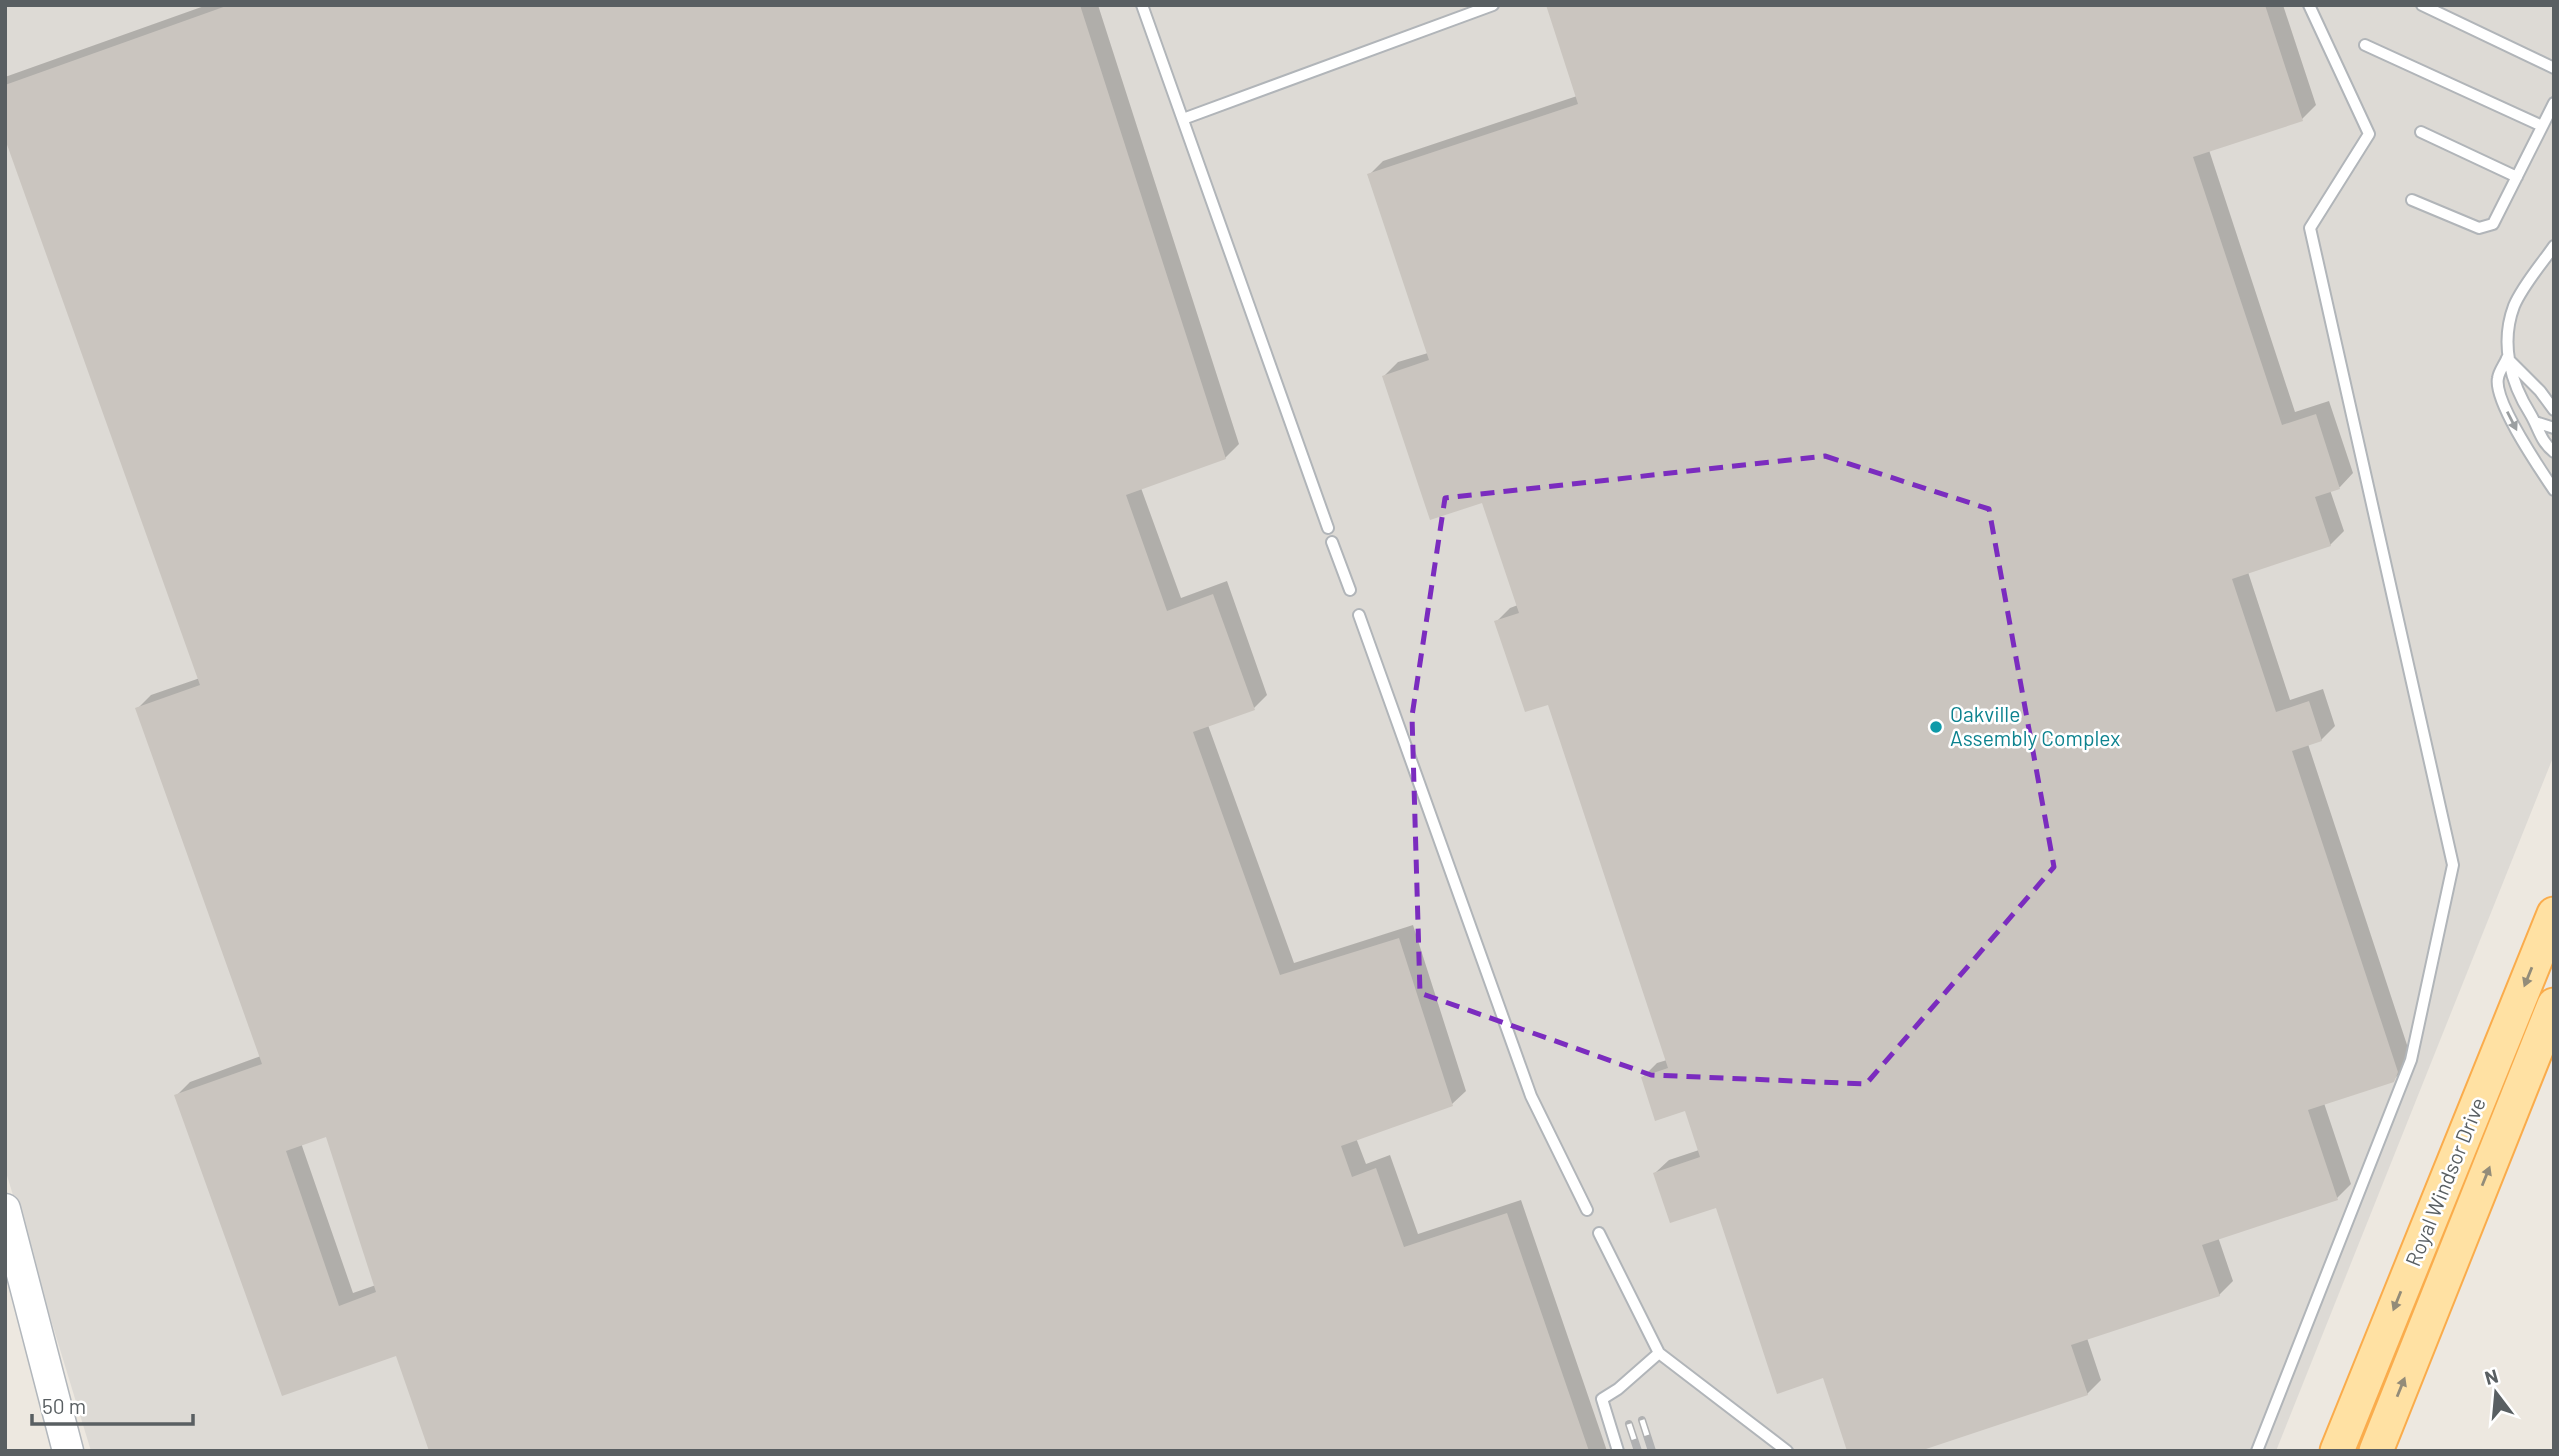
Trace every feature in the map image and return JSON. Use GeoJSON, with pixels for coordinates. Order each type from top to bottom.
{"type":"FeatureCollection","features":[{"type":"Feature","properties":{"kind":"main road","name":"Royal Windsor Drive"},"geometry":{"type":"LineString","coordinates":[[2337,1451],[2554,914]]}},
{"type":"Feature","properties":{"kind":"main road","name":"Royal Windsor Drive"},"geometry":{"type":"LineString","coordinates":[[2376,1451],[2554,1005]]}},
{"type":"Feature","properties":{"kind":"street"},"geometry":{"type":"LineString","coordinates":[[5,1209],[68,1451]]}},
{"type":"Feature","properties":{"kind":"lane"},"geometry":{"type":"LineString","coordinates":[[1142,5],[1328,528]]}},
{"type":"Feature","properties":{"kind":"lane"},"geometry":{"type":"LineString","coordinates":[[1183,120],[1493,5]]}},
{"type":"Feature","properties":{"kind":"lane"},"geometry":{"type":"LineString","coordinates":[[2257,1451],[2410,1060],[2453,865],[2310,228],[2369,134],[2309,5]]}},
{"type":"Feature","properties":{"kind":"lane"},"geometry":{"type":"LineString","coordinates":[[2421,5],[2554,68]]}},
{"type":"Feature","properties":{"kind":"lane"},"geometry":{"type":"LineString","coordinates":[[2365,45],[2542,126]]}},
{"type":"Feature","properties":{"kind":"lane"},"geometry":{"type":"LineString","coordinates":[[2412,200],[2479,228],[2493,224],[2554,103]]}},
{"type":"Feature","properties":{"kind":"lane"},"geometry":{"type":"LineString","coordinates":[[2421,132],[2517,177]]}},
{"type":"Feature","properties":{"kind":"lane"},"geometry":{"type":"LineString","coordinates":[[2554,246],[2515,305],[2508,330],[2507,358],[2518,389],[2545,445],[2554,452]]}},
{"type":"Feature","properties":{"kind":"lane"},"geometry":{"type":"LineString","coordinates":[[2507,358],[2540,391],[2554,410]]}},
{"type":"Feature","properties":{"kind":"lane"},"geometry":{"type":"LineString","coordinates":[[2507,358],[2497,379],[2501,394],[2528,450],[2554,490]]}},
{"type":"Feature","properties":{"kind":"lane"},"geometry":{"type":"LineString","coordinates":[[2535,422],[2554,428]]}},
{"type":"Feature","properties":{"kind":"lane"},"geometry":{"type":"LineString","coordinates":[[1332,542],[1350,590]]}},
{"type":"Feature","properties":{"kind":"lane"},"geometry":{"type":"LineString","coordinates":[[1359,615],[1531,1096],[1587,1210]]}},
{"type":"Feature","properties":{"kind":"lane"},"geometry":{"type":"LineString","coordinates":[[1599,1233],[1659,1353],[1787,1451]]}},
{"type":"Feature","properties":{"kind":"lane"},"geometry":{"type":"LineString","coordinates":[[1618,1451],[1602,1399],[1618,1389],[1659,1353]]}},
{"type":"Feature","properties":{"kind":"highlighted area"},"geometry":{"type":"Polygon","coordinates":[[[1825,456],[1989,509],[2054,867],[1866,1084],[1651,1075],[1420,993],[1412,716],[1445,498],[1825,456]]]}},
{"type":"Feature","properties":{"kind":"shaded area"},"geometry":{"type":"Polygon","coordinates":[[[5,5],[2554,5],[2554,755],[2276,1451],[91,1451],[5,1169],[5,5]]]}},
{"type":"Feature","properties":{"kind":"building"},"geometry":{"type":"Polygon","coordinates":[[[229,5],[1080,5],[1226,459],[1126,495],[1167,611],[1213,594],[1255,710],[1193,732],[1280,975],[1399,938],[1453,1106],[1341,1146],[1352,1177],[1376,1168],[1404,1247],[1507,1213],[1589,1451],[429,1451],[396,1356],[282,1396],[174,1095],[262,1064],[135,708],[200,685],[5,139],[5,85],[229,5]],[[326,1137],[286,1151],[339,1306],[376,1292],[326,1137]]]}},
{"type":"Feature","properties":{"kind":"building","name":"Oakville Assembly Complex"},"geometry":{"type":"Polygon","coordinates":[[[1546,5],[2265,5],[2303,121],[2193,157],[2282,425],[2316,414],[2340,489],[2315,497],[2331,546],[2232,579],[2276,712],[2309,701],[2322,741],[2292,751],[2398,1072],[2394,1082],[2308,1110],[2338,1200],[2202,1245],[2220,1296],[2071,1345],[2088,1395],[1920,1451],[1847,1451],[1823,1378],[1777,1394],[1716,1208],[1670,1223],[1653,1173],[1700,1157],[1685,1111],[1655,1121],[1641,1077],[1668,1068],[1548,705],[1525,712],[1494,621],[1519,613],[1482,503],[1430,520],[1382,376],[1429,360],[1367,174],[1578,104],[1546,5]]]}},
{"type":"Feature","properties":{"kind":"railway"},"geometry":{"type":"LineString","coordinates":[[1642,1420],[1652,1451]]}},
{"type":"Feature","properties":{"kind":"railway"},"geometry":{"type":"LineString","coordinates":[[1629,1424],[1638,1451]]}},
{"type":"Feature","properties":{"kind":"place","name":"Oakville Assembly Complex"},"geometry":{"type":"Point","coordinates":[1936,727]}}]}
